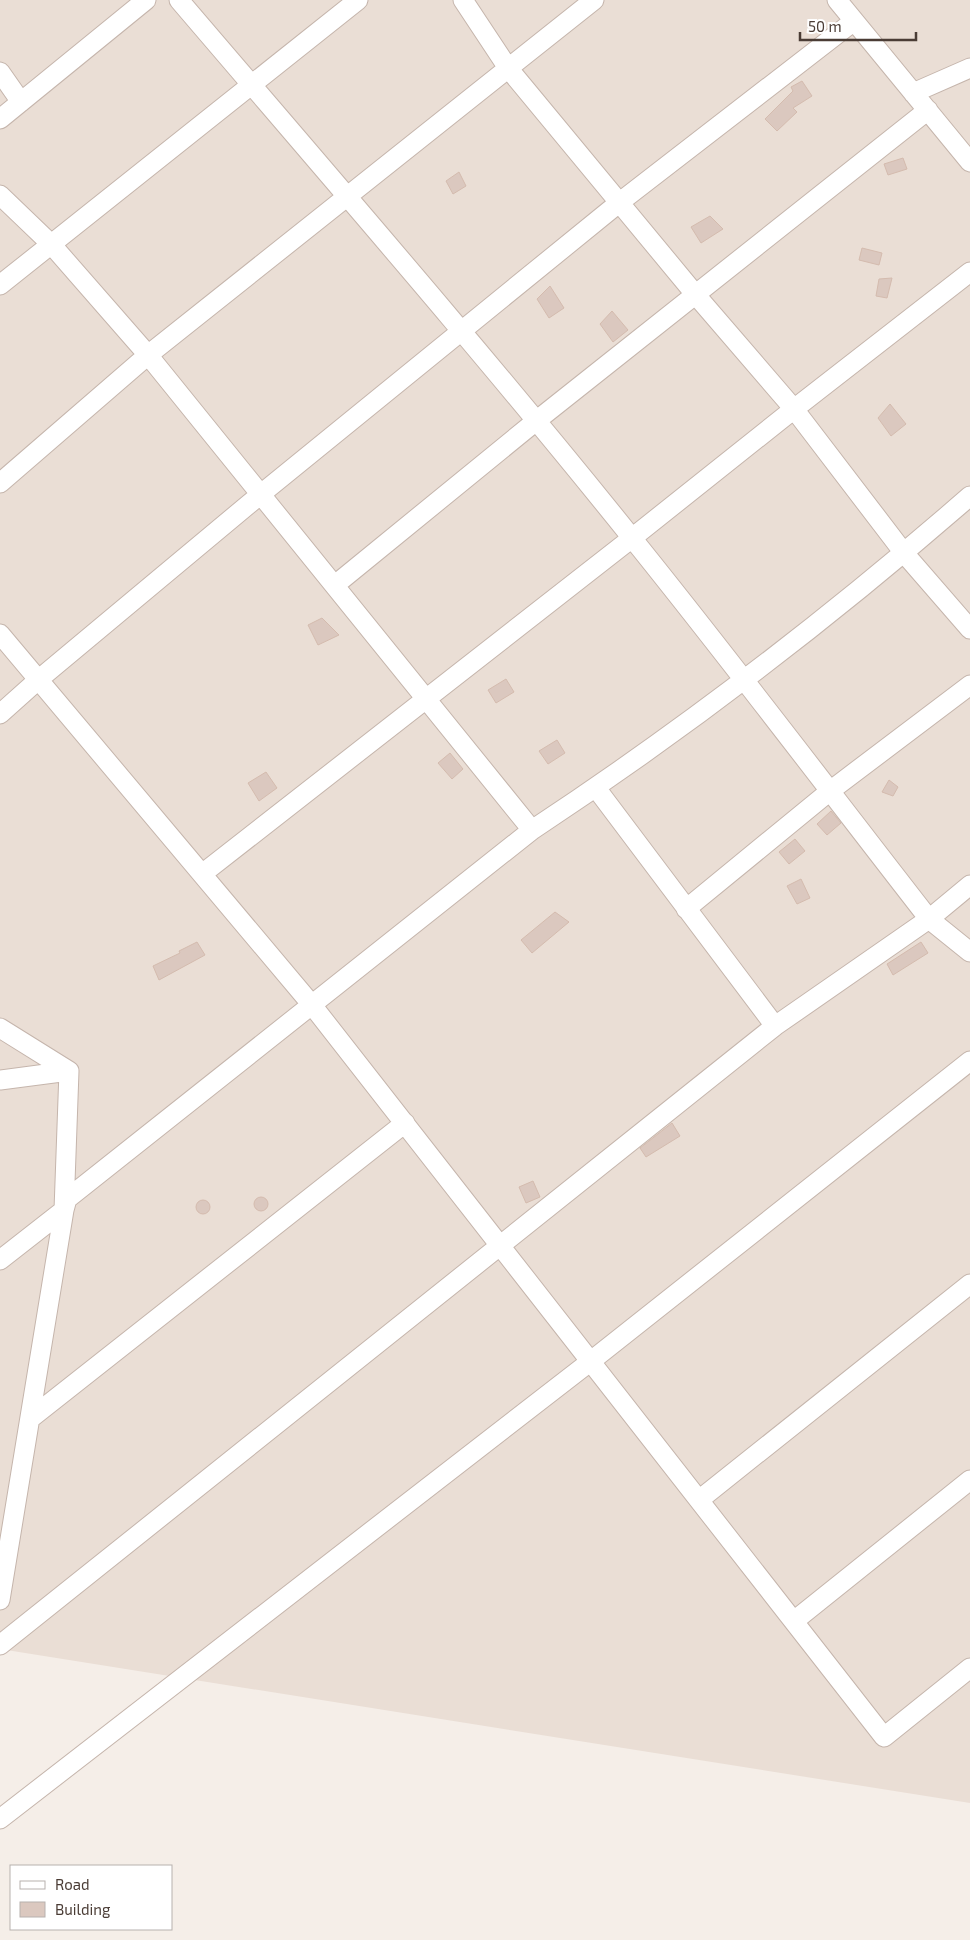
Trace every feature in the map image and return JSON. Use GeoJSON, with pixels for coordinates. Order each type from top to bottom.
{"type":"FeatureCollection","features":[{"type":"Feature","properties":{"kind":"street"},"geometry":{"type":"LineString","coordinates":[[0,119],[146,0]]}},
{"type":"Feature","properties":{"kind":"street"},"geometry":{"type":"LineString","coordinates":[[179,0],[346,198],[462,331],[632,538],[929,919],[970,952]]}},
{"type":"Feature","properties":{"kind":"street"},"geometry":{"type":"LineString","coordinates":[[0,285],[358,0]]}},
{"type":"Feature","properties":{"kind":"street"},"geometry":{"type":"LineString","coordinates":[[463,0],[508,68],[694,294],[794,409],[904,553],[970,629]]}},
{"type":"Feature","properties":{"kind":"street"},"geometry":{"type":"LineString","coordinates":[[0,483],[148,355],[594,0]]}},
{"type":"Feature","properties":{"kind":"street"},"geometry":{"type":"LineString","coordinates":[[845,2],[854,21],[970,162]]}},
{"type":"Feature","properties":{"kind":"street"},"geometry":{"type":"LineString","coordinates":[[0,714],[38,680],[261,494],[620,202],[854,21]]}},
{"type":"Feature","properties":{"kind":"street"},"geometry":{"type":"LineString","coordinates":[[913,93],[970,68]]}},
{"type":"Feature","properties":{"kind":"street"},"geometry":{"type":"LineString","coordinates":[[0,72],[21,102]]}},
{"type":"Feature","properties":{"kind":"street"},"geometry":{"type":"LineString","coordinates":[[335,585],[694,294],[928,110]]}},
{"type":"Feature","properties":{"kind":"street"},"geometry":{"type":"LineString","coordinates":[[0,195],[51,244],[148,355],[532,830]]}},
{"type":"Feature","properties":{"kind":"street"},"geometry":{"type":"LineString","coordinates":[[202,874],[970,272]]}},
{"type":"Feature","properties":{"kind":"street"},"geometry":{"type":"LineString","coordinates":[[0,1260],[64,1210],[68,1199],[532,830],[596,788],[744,680],[904,553],[970,496]]}},
{"type":"Feature","properties":{"kind":"street"},"geometry":{"type":"LineString","coordinates":[[0,634],[312,1005],[884,1737],[970,1668]]}},
{"type":"Feature","properties":{"kind":"street"},"geometry":{"type":"LineString","coordinates":[[686,909],[830,792],[970,685]]}},
{"type":"Feature","properties":{"kind":"street"},"geometry":{"type":"LineString","coordinates":[[596,788],[775,1026]]}},
{"type":"Feature","properties":{"kind":"street"},"geometry":{"type":"LineString","coordinates":[[0,1645],[775,1026],[929,919],[970,885]]}},
{"type":"Feature","properties":{"kind":"street"},"geometry":{"type":"LineString","coordinates":[[0,1028],[69,1071]]}},
{"type":"Feature","properties":{"kind":"street"},"geometry":{"type":"LineString","coordinates":[[0,1819],[592,1362],[970,1061]]}},
{"type":"Feature","properties":{"kind":"street"},"geometry":{"type":"LineString","coordinates":[[0,1600],[64,1210],[69,1071]]}},
{"type":"Feature","properties":{"kind":"street"},"geometry":{"type":"LineString","coordinates":[[0,1080],[69,1071]]}},
{"type":"Feature","properties":{"kind":"street"},"geometry":{"type":"LineString","coordinates":[[31,1418],[405,1123]]}},
{"type":"Feature","properties":{"kind":"street"},"geometry":{"type":"LineString","coordinates":[[699,1500],[970,1284]]}},
{"type":"Feature","properties":{"kind":"street"},"geometry":{"type":"LineString","coordinates":[[794,1622],[970,1480]]}},
{"type":"Feature","properties":{"kind":"shaded area"},"geometry":{"type":"Polygon","coordinates":[[[0,0],[970,0],[970,1803],[0,1649],[0,0]]]}},
{"type":"Feature","properties":{"kind":"building"},"geometry":{"type":"Polygon","coordinates":[[[802,81],[812,96],[793,108],[797,112],[777,131],[765,119],[793,91],[791,87],[802,81]]]}},
{"type":"Feature","properties":{"kind":"building"},"geometry":{"type":"Polygon","coordinates":[[[903,158],[907,169],[888,175],[884,164],[903,158]]]}},
{"type":"Feature","properties":{"kind":"building"},"geometry":{"type":"Polygon","coordinates":[[[459,172],[466,186],[453,194],[446,181],[459,172]]]}},
{"type":"Feature","properties":{"kind":"building"},"geometry":{"type":"Polygon","coordinates":[[[710,216],[723,229],[701,243],[691,227],[710,216]]]}},
{"type":"Feature","properties":{"kind":"building"},"geometry":{"type":"Polygon","coordinates":[[[862,248],[882,253],[879,265],[859,260],[862,248]]]}},
{"type":"Feature","properties":{"kind":"building"},"geometry":{"type":"Polygon","coordinates":[[[892,278],[887,298],[876,296],[879,279],[892,278]]]}},
{"type":"Feature","properties":{"kind":"building"},"geometry":{"type":"Polygon","coordinates":[[[550,286],[564,308],[549,318],[537,299],[550,286]]]}},
{"type":"Feature","properties":{"kind":"building"},"geometry":{"type":"Polygon","coordinates":[[[612,311],[628,330],[613,342],[600,324],[612,311]]]}},
{"type":"Feature","properties":{"kind":"building"},"geometry":{"type":"Polygon","coordinates":[[[890,404],[906,424],[891,436],[878,418],[890,404]]]}},
{"type":"Feature","properties":{"kind":"building"},"geometry":{"type":"Polygon","coordinates":[[[322,618],[339,635],[318,645],[308,625],[322,618]]]}},
{"type":"Feature","properties":{"kind":"building"},"geometry":{"type":"Polygon","coordinates":[[[506,679],[514,692],[496,703],[488,690],[506,679]]]}},
{"type":"Feature","properties":{"kind":"building"},"geometry":{"type":"Polygon","coordinates":[[[557,740],[565,753],[548,764],[539,751],[557,740]]]}},
{"type":"Feature","properties":{"kind":"building"},"geometry":{"type":"Polygon","coordinates":[[[450,753],[463,769],[452,779],[438,763],[450,753]]]}},
{"type":"Feature","properties":{"kind":"building"},"geometry":{"type":"Polygon","coordinates":[[[266,772],[277,788],[259,801],[248,783],[266,772]]]}},
{"type":"Feature","properties":{"kind":"building"},"geometry":{"type":"Polygon","coordinates":[[[889,780],[898,787],[893,796],[882,792],[889,780]]]}},
{"type":"Feature","properties":{"kind":"building"},"geometry":{"type":"Polygon","coordinates":[[[831,811],[841,823],[827,835],[817,824],[831,811]]]}},
{"type":"Feature","properties":{"kind":"building"},"geometry":{"type":"Polygon","coordinates":[[[795,839],[805,851],[789,864],[779,852],[795,839]]]}},
{"type":"Feature","properties":{"kind":"building"},"geometry":{"type":"Polygon","coordinates":[[[801,879],[810,898],[797,904],[787,886],[801,879]]]}},
{"type":"Feature","properties":{"kind":"building"},"geometry":{"type":"Polygon","coordinates":[[[555,912],[569,922],[532,953],[521,940],[555,912]]]}},
{"type":"Feature","properties":{"kind":"building"},"geometry":{"type":"Polygon","coordinates":[[[197,942],[205,955],[159,980],[153,966],[180,953],[179,951],[197,942]]]}},
{"type":"Feature","properties":{"kind":"building"},"geometry":{"type":"Polygon","coordinates":[[[921,942],[928,953],[893,975],[887,964],[921,942]]]}},
{"type":"Feature","properties":{"kind":"building"},"geometry":{"type":"Polygon","coordinates":[[[672,1123],[680,1136],[646,1157],[640,1148],[672,1123]]]}},
{"type":"Feature","properties":{"kind":"building"},"geometry":{"type":"Polygon","coordinates":[[[533,1181],[540,1197],[526,1203],[519,1187],[533,1181]]]}},
{"type":"Feature","properties":{"kind":"building"},"geometry":{"type":"Polygon","coordinates":[[[261,1197],[266,1199],[268,1204],[266,1209],[261,1211],[256,1209],[254,1204],[256,1199],[261,1197]]]}},
{"type":"Feature","properties":{"kind":"building"},"geometry":{"type":"Polygon","coordinates":[[[200,1200],[206,1200],[210,1207],[206,1214],[200,1214],[196,1210],[196,1204],[200,1200]]]}}]}
